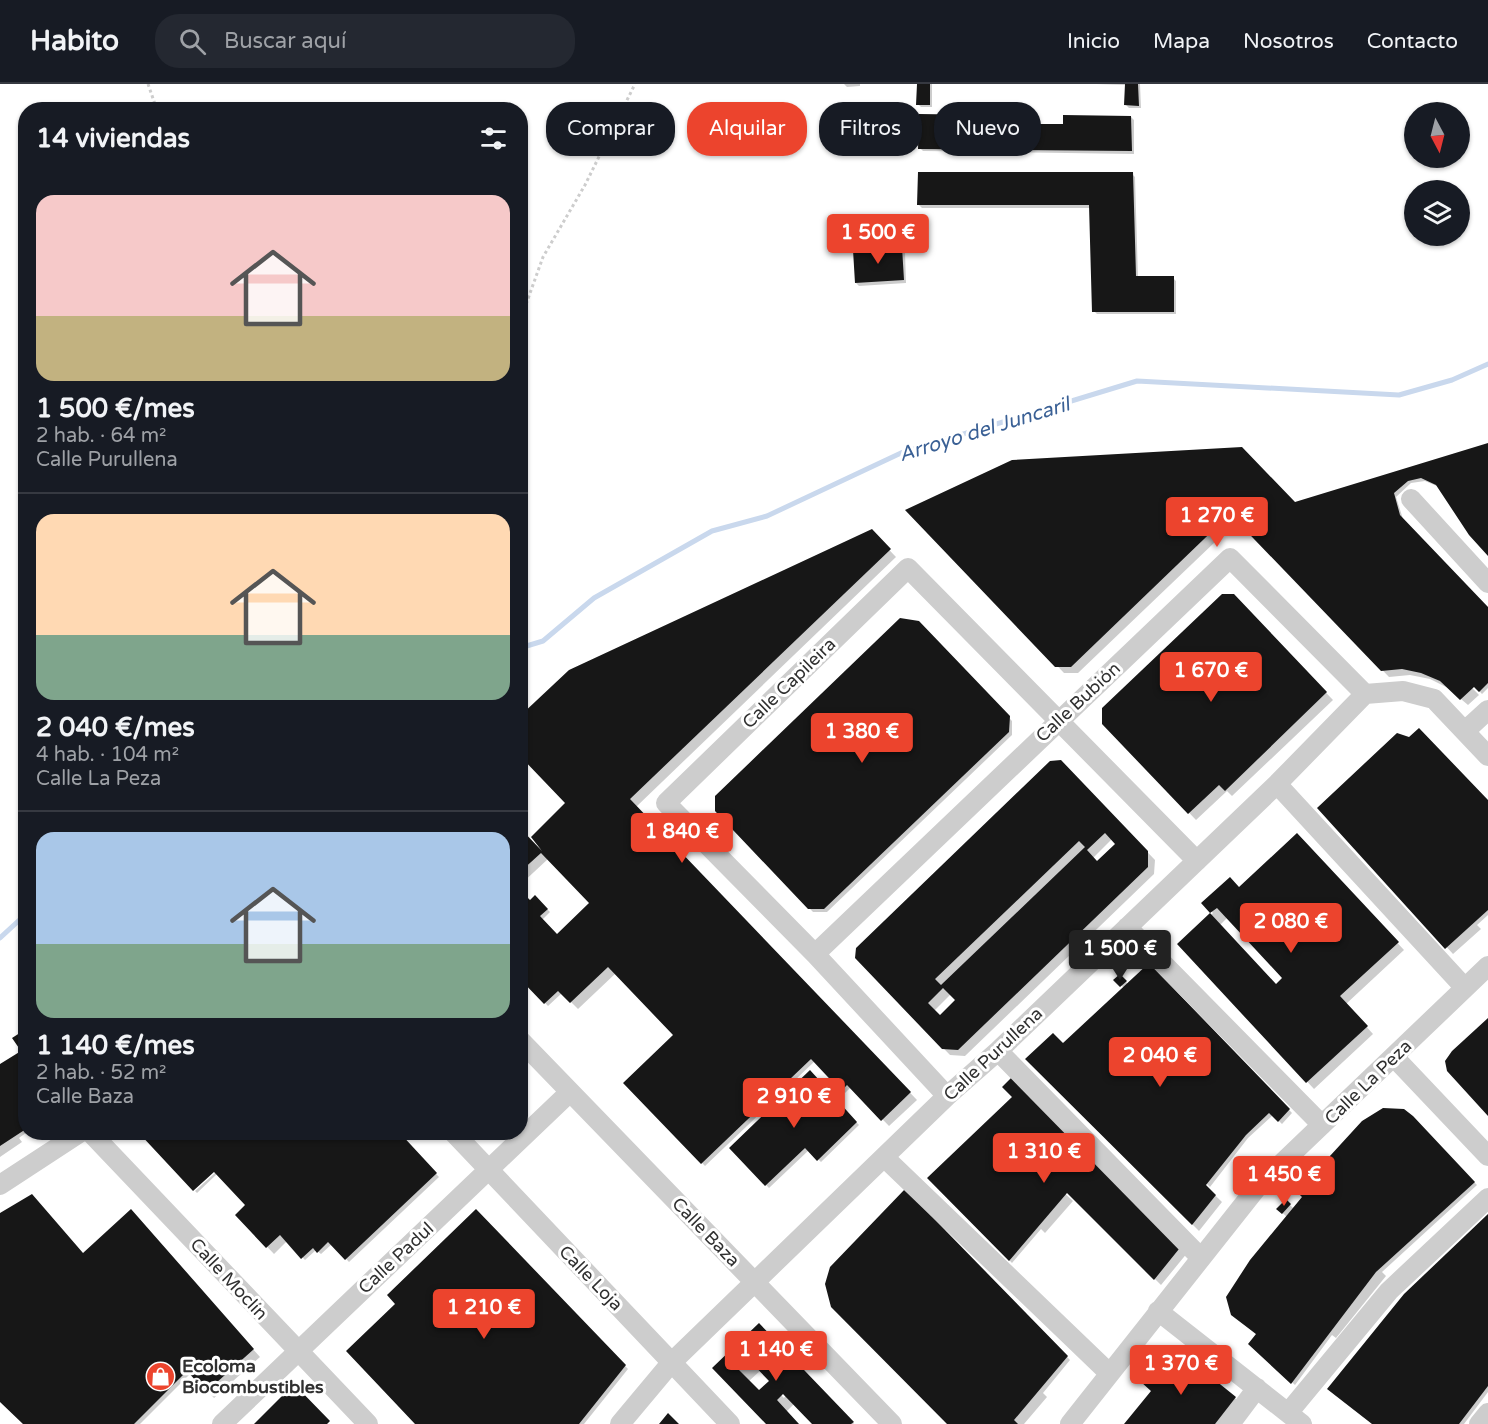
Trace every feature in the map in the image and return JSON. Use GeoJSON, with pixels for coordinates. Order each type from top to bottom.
{"type":"FeatureCollection","features":[{"type":"Feature","properties":{"kind":"street"},"geometry":{"type":"LineString","coordinates":[[1411,499],[1488,583]]}},
{"type":"Feature","properties":{"kind":"street","name":"Calle Bubión"},"geometry":{"type":"LineString","coordinates":[[815,954],[1230,558],[1365,694]]}},
{"type":"Feature","properties":{"kind":"street","name":"Calle Capileira"},"geometry":{"type":"LineString","coordinates":[[947,1096],[815,954],[666,803],[908,568],[1197,861]]}},
{"type":"Feature","properties":{"kind":"street"},"geometry":{"type":"LineString","coordinates":[[1365,694],[1403,691],[1434,699],[1488,756]]}},
{"type":"Feature","properties":{"kind":"street","name":"Calle Purullena"},"geometry":{"type":"LineString","coordinates":[[620,1424],[671,1363],[947,1096],[998,1051],[1197,861],[1365,694]]}},
{"type":"Feature","properties":{"kind":"street"},"geometry":{"type":"LineString","coordinates":[[1465,731],[1488,710]]}},
{"type":"Feature","properties":{"kind":"street"},"geometry":{"type":"LineString","coordinates":[[1276,784],[1465,988]]}},
{"type":"Feature","properties":{"kind":"street"},"geometry":{"type":"LineString","coordinates":[[1127,927],[1322,1125]]}},
{"type":"Feature","properties":{"kind":"street","name":"Calle La Peza"},"geometry":{"type":"LineString","coordinates":[[1070,1424],[1259,1185],[1488,966]]}},
{"type":"Feature","properties":{"kind":"street","name":"Calle Baza"},"geometry":{"type":"LineString","coordinates":[[528,1048],[892,1424]]}},
{"type":"Feature","properties":{"kind":"street"},"geometry":{"type":"LineString","coordinates":[[998,1051],[1201,1258]]}},
{"type":"Feature","properties":{"kind":"street"},"geometry":{"type":"LineString","coordinates":[[1394,1057],[1487,1151]]}},
{"type":"Feature","properties":{"kind":"street","name":"Calle Padul"},"geometry":{"type":"LineString","coordinates":[[528,1133],[570,1092]]}},
{"type":"Feature","properties":{"kind":"street"},"geometry":{"type":"LineString","coordinates":[[0,1185],[69,1140]]}},
{"type":"Feature","properties":{"kind":"street","name":"Calle Moclín"},"geometry":{"type":"LineString","coordinates":[[98,1140],[368,1424]]}},
{"type":"Feature","properties":{"kind":"street","name":"Calle Loja"},"geometry":{"type":"LineString","coordinates":[[460,1140],[730,1424]]}},
{"type":"Feature","properties":{"kind":"street","name":"Calle Padul"},"geometry":{"type":"LineString","coordinates":[[222,1424],[296,1350],[521,1140]]}},
{"type":"Feature","properties":{"kind":"street"},"geometry":{"type":"LineString","coordinates":[[884,1157],[1109,1373]]}},
{"type":"Feature","properties":{"kind":"street"},"geometry":{"type":"LineString","coordinates":[[1158,1311],[1295,1419],[1389,1291],[1488,1198]]}},
{"type":"Feature","properties":{"kind":"street"},"geometry":{"type":"LineString","coordinates":[[1230,1424],[1257,1388]]}},
{"type":"Feature","properties":{"kind":"street"},"geometry":{"type":"LineString","coordinates":[[1479,1424],[1488,1413]]}},
{"type":"Feature","properties":{"kind":"path"},"geometry":{"type":"LineString","coordinates":[[148,84],[154,102]]}},
{"type":"Feature","properties":{"kind":"path"},"geometry":{"type":"LineString","coordinates":[[528,299],[543,257],[585,185],[635,84]]}},
{"type":"Feature","properties":{"kind":"building"},"geometry":{"type":"Polygon","coordinates":[[[917,84],[930,84],[930,105],[916,102],[917,84]]]}},
{"type":"Feature","properties":{"kind":"building"},"geometry":{"type":"Polygon","coordinates":[[[1125,84],[1138,84],[1139,106],[1124,105],[1125,84]]]}},
{"type":"Feature","properties":{"kind":"building"},"geometry":{"type":"Polygon","coordinates":[[[922,114],[934,114],[934,149],[922,149],[922,114]]]}},
{"type":"Feature","properties":{"kind":"building"},"geometry":{"type":"Polygon","coordinates":[[[1063,115],[1131,116],[1132,151],[1041,150],[1041,124],[1063,124],[1063,115]]]}},
{"type":"Feature","properties":{"kind":"building"},"geometry":{"type":"Polygon","coordinates":[[[918,172],[1133,172],[1136,276],[1174,276],[1174,312],[1092,312],[1089,205],[917,205],[918,172]]]}},
{"type":"Feature","properties":{"kind":"building"},"geometry":{"type":"Polygon","coordinates":[[[902,247],[904,280],[855,283],[853,250],[902,247]]]}},
{"type":"Feature","properties":{"kind":"building"},"geometry":{"type":"Polygon","coordinates":[[[1488,443],[1488,556],[1469,535],[1436,485],[1421,478],[1408,481],[1394,493],[1400,515],[1488,607],[1488,683],[1479,692],[1474,687],[1460,700],[1440,681],[1421,673],[1402,669],[1381,671],[1230,514],[1071,667],[1055,667],[905,510],[1012,460],[1242,447],[1295,502],[1488,443]]]}},
{"type":"Feature","properties":{"kind":"building"},"geometry":{"type":"Polygon","coordinates":[[[872,529],[891,549],[630,799],[911,1092],[881,1121],[847,1085],[841,1091],[811,1059],[701,1164],[623,1083],[673,1035],[608,967],[570,1003],[558,991],[544,1004],[528,987],[528,898],[530,900],[535,895],[548,909],[540,916],[557,934],[589,903],[541,853],[528,865],[528,836],[542,851],[531,837],[565,803],[528,764],[528,708],[569,670],[872,529]]]}},
{"type":"Feature","properties":{"kind":"building"},"geometry":{"type":"Polygon","coordinates":[[[1222,594],[1234,594],[1327,692],[1225,791],[1219,785],[1188,814],[1102,724],[1102,708],[1222,594]]]}},
{"type":"Feature","properties":{"kind":"building"},"geometry":{"type":"Polygon","coordinates":[[[900,618],[919,621],[1010,716],[1009,732],[824,909],[808,909],[715,811],[715,796],[900,618]]]}},
{"type":"Feature","properties":{"kind":"building"},"geometry":{"type":"Polygon","coordinates":[[[1419,728],[1488,800],[1488,910],[1445,949],[1317,808],[1397,733],[1409,737],[1419,728]]]}},
{"type":"Feature","properties":{"kind":"building"},"geometry":{"type":"Polygon","coordinates":[[[1061,760],[1148,851],[1148,867],[958,1050],[942,1049],[855,958],[856,948],[1050,761],[1061,760]],[[1105,833],[1087,850],[1097,861],[1115,844],[1105,833]],[[1079,841],[935,979],[941,985],[1085,847],[1079,841]],[[943,988],[928,1003],[940,1015],[955,1000],[943,988]]]}},
{"type":"Feature","properties":{"kind":"building"},"geometry":{"type":"Polygon","coordinates":[[[1297,833],[1399,942],[1340,996],[1368,1026],[1306,1083],[1177,944],[1210,913],[1201,903],[1230,877],[1239,887],[1297,833]],[[1217,908],[1210,913],[1276,984],[1282,978],[1217,908]]]}},
{"type":"Feature","properties":{"kind":"building"},"geometry":{"type":"Polygon","coordinates":[[[1149,963],[1290,1109],[1278,1122],[1269,1113],[1246,1135],[1206,1185],[1216,1195],[1192,1225],[1025,1059],[1053,1033],[1063,1043],[1149,963]]]}},
{"type":"Feature","properties":{"kind":"building"},"geometry":{"type":"Polygon","coordinates":[[[1120,974],[1127,981],[1120,987],[1113,980],[1120,974]]]}},
{"type":"Feature","properties":{"kind":"building"},"geometry":{"type":"Polygon","coordinates":[[[1488,1018],[1488,1116],[1447,1071],[1445,1061],[1452,1051],[1488,1018]]]}},
{"type":"Feature","properties":{"kind":"building"},"geometry":{"type":"Polygon","coordinates":[[[18,1034],[18,1047],[12,1038],[18,1034]]]}},
{"type":"Feature","properties":{"kind":"building"},"geometry":{"type":"Polygon","coordinates":[[[18,1053],[18,1134],[0,1146],[0,1064],[18,1053]]]}},
{"type":"Feature","properties":{"kind":"building"},"geometry":{"type":"Polygon","coordinates":[[[810,1070],[857,1122],[817,1161],[805,1148],[765,1186],[729,1148],[810,1070]]]}},
{"type":"Feature","properties":{"kind":"building"},"geometry":{"type":"Polygon","coordinates":[[[1013,1076],[1183,1244],[1154,1280],[1067,1193],[1009,1261],[927,1178],[1012,1097],[1002,1087],[1013,1076]]]}},
{"type":"Feature","properties":{"kind":"building"},"geometry":{"type":"Polygon","coordinates":[[[1383,1108],[1404,1109],[1413,1116],[1475,1182],[1376,1272],[1291,1384],[1248,1344],[1256,1334],[1231,1315],[1226,1297],[1250,1260],[1302,1197],[1297,1192],[1362,1121],[1383,1108]]]}},
{"type":"Feature","properties":{"kind":"building"},"geometry":{"type":"Polygon","coordinates":[[[145,1140],[406,1140],[437,1173],[345,1260],[328,1242],[317,1253],[313,1248],[301,1259],[280,1235],[266,1248],[235,1215],[245,1205],[214,1172],[193,1191],[145,1140]]]}},
{"type":"Feature","properties":{"kind":"building"},"geometry":{"type":"Polygon","coordinates":[[[905,1189],[1068,1356],[1014,1420],[1018,1424],[947,1424],[831,1307],[825,1284],[830,1267],[905,1189]]]}},
{"type":"Feature","properties":{"kind":"building"},"geometry":{"type":"Polygon","coordinates":[[[32,1194],[83,1253],[131,1209],[254,1349],[206,1392],[187,1371],[134,1424],[23,1424],[0,1402],[0,1213],[32,1194]]]}},
{"type":"Feature","properties":{"kind":"building"},"geometry":{"type":"Polygon","coordinates":[[[1286,1199],[1291,1204],[1282,1214],[1276,1209],[1286,1199]]]}},
{"type":"Feature","properties":{"kind":"building"},"geometry":{"type":"Polygon","coordinates":[[[476,1209],[626,1365],[579,1424],[415,1424],[346,1351],[395,1304],[387,1295],[476,1209]]]}},
{"type":"Feature","properties":{"kind":"building"},"geometry":{"type":"Polygon","coordinates":[[[1488,1214],[1488,1386],[1459,1424],[1372,1424],[1327,1389],[1404,1294],[1488,1214]]]}},
{"type":"Feature","properties":{"kind":"building"},"geometry":{"type":"Polygon","coordinates":[[[759,1323],[854,1422],[851,1424],[812,1424],[783,1394],[777,1400],[799,1424],[766,1424],[712,1368],[759,1323]],[[749,1360],[739,1370],[759,1390],[769,1381],[749,1360]]]}},
{"type":"Feature","properties":{"kind":"building"},"geometry":{"type":"Polygon","coordinates":[[[1167,1359],[1195,1364],[1236,1397],[1215,1424],[1124,1424],[1151,1391],[1141,1382],[1154,1365],[1167,1359]]]}},
{"type":"Feature","properties":{"kind":"building"},"geometry":{"type":"Polygon","coordinates":[[[294,1384],[330,1421],[327,1424],[254,1424],[294,1384]]]}},
{"type":"Feature","properties":{"kind":"building"},"geometry":{"type":"Polygon","coordinates":[[[668,1413],[679,1424],[659,1424],[668,1413]]]}},
{"type":"Feature","properties":{"kind":"waterway","name":"Arroyo del Juncaril"},"geometry":{"type":"LineString","coordinates":[[528,646],[543,641],[594,598],[712,531],[767,516],[901,453],[1137,381],[1399,395],[1452,380],[1488,364]]}},
{"type":"Feature","properties":{"kind":"waterway","name":"Arroyo del Juncaril"},"geometry":{"type":"LineString","coordinates":[[0,938],[18,921]]}},
{"type":"Feature","properties":{"kind":"place","name":"Ecoloma Biocombustibles"},"geometry":{"type":"Point","coordinates":[161,1376]}}]}
